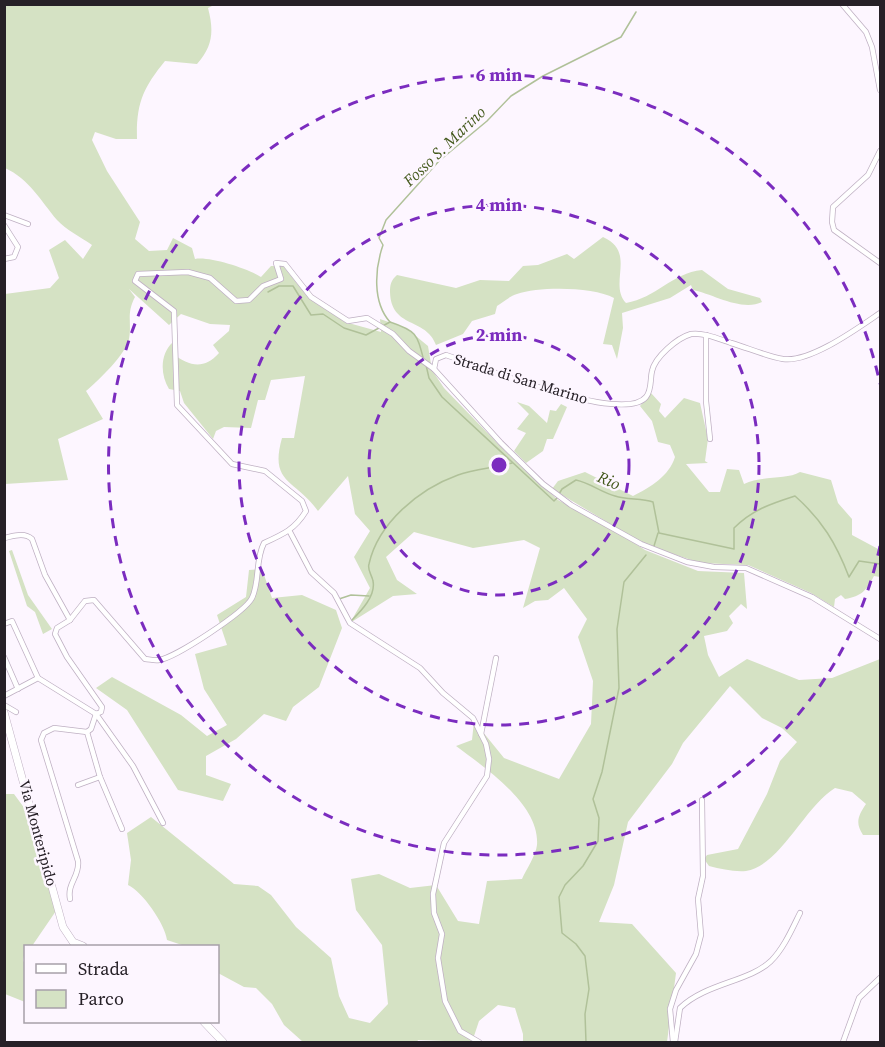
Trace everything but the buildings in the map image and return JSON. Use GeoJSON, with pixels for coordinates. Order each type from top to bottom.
{"type":"FeatureCollection","features":[{"type":"Feature","properties":{"kind":"street"},"geometry":{"type":"LineString","coordinates":[[842,4],[867,32],[880,90]]}},
{"type":"Feature","properties":{"kind":"street"},"geometry":{"type":"LineString","coordinates":[[880,151],[868,175],[833,207],[832,222],[838,234],[880,263]]}},
{"type":"Feature","properties":{"kind":"street"},"geometry":{"type":"LineString","coordinates":[[4,215],[28,224]]}},
{"type":"Feature","properties":{"kind":"street"},"geometry":{"type":"LineString","coordinates":[[4,225],[18,247],[14,257],[4,259]]}},
{"type":"Feature","properties":{"kind":"street"},"geometry":{"type":"LineString","coordinates":[[94,713],[101,712],[102,707],[67,657],[55,634],[57,628],[70,620],[85,601],[94,600],[145,659],[159,660],[185,648],[238,613],[252,598],[259,552],[264,543],[290,532],[302,520],[306,511],[302,501],[265,471],[232,464],[177,405],[174,311],[135,281],[138,274],[188,272],[210,278],[236,301],[249,300],[263,286],[281,279],[276,263],[285,264],[311,297],[348,321],[367,318],[393,334],[417,357],[434,369]]}},
{"type":"Feature","properties":{"kind":"street"},"geometry":{"type":"LineString","coordinates":[[710,439],[706,401],[706,335],[783,359],[800,359],[849,334],[880,313]]}},
{"type":"Feature","properties":{"kind":"street","name":"Strada di San Marino"},"geometry":{"type":"LineString","coordinates":[[706,335],[691,334],[669,348],[654,365],[649,393],[637,404],[618,405],[580,400],[446,355],[436,359],[434,369],[501,443],[564,499],[641,544],[687,562],[714,567],[746,568],[812,597],[880,639]]}},
{"type":"Feature","properties":{"kind":"street"},"geometry":{"type":"LineString","coordinates":[[290,532],[311,572],[334,593],[350,623],[420,668],[442,693],[473,718],[481,734],[489,759],[487,776],[444,843],[433,894],[434,913],[442,934],[438,958],[445,1001],[460,1031],[479,1042]]}},
{"type":"Feature","properties":{"kind":"street"},"geometry":{"type":"LineString","coordinates":[[4,538],[19,535],[28,536],[32,540],[45,574],[70,620]]}},
{"type":"Feature","properties":{"kind":"street"},"geometry":{"type":"LineString","coordinates":[[4,624],[12,621],[38,678],[94,713],[133,766],[164,823]]}},
{"type":"Feature","properties":{"kind":"street"},"geometry":{"type":"LineString","coordinates":[[4,657],[18,689]]}},
{"type":"Feature","properties":{"kind":"street"},"geometry":{"type":"LineString","coordinates":[[481,734],[496,658]]}},
{"type":"Feature","properties":{"kind":"street"},"geometry":{"type":"LineString","coordinates":[[4,696],[38,678]]}},
{"type":"Feature","properties":{"kind":"street"},"geometry":{"type":"LineString","coordinates":[[4,705],[16,712]]}},
{"type":"Feature","properties":{"kind":"street","name":"Via Monteripido"},"geometry":{"type":"LineString","coordinates":[[4,711],[63,927],[73,942],[80,945]]}},
{"type":"Feature","properties":{"kind":"street"},"geometry":{"type":"LineString","coordinates":[[87,732],[91,729],[94,713]]}},
{"type":"Feature","properties":{"kind":"street"},"geometry":{"type":"LineString","coordinates":[[70,899],[70,884],[79,868],[41,740],[44,733],[54,728],[87,732]]}},
{"type":"Feature","properties":{"kind":"street"},"geometry":{"type":"LineString","coordinates":[[87,732],[100,777],[122,829]]}},
{"type":"Feature","properties":{"kind":"street"},"geometry":{"type":"LineString","coordinates":[[78,784],[100,777]]}},
{"type":"Feature","properties":{"kind":"street"},"geometry":{"type":"LineString","coordinates":[[674,1042],[670,1033],[670,1009],[676,990],[696,954],[701,935],[698,899],[703,876],[702,800]]}},
{"type":"Feature","properties":{"kind":"street"},"geometry":{"type":"LineString","coordinates":[[674,1042],[680,1008],[693,998],[724,982],[753,972],[771,961],[800,913]]}},
{"type":"Feature","properties":{"kind":"street"},"geometry":{"type":"LineString","coordinates":[[843,1042],[859,998],[880,978]]}},
{"type":"Feature","properties":{"kind":"street"},"geometry":{"type":"LineString","coordinates":[[205,1023],[223,1042]]}},
{"type":"Feature","properties":{"kind":"green space"},"geometry":{"type":"Polygon","coordinates":[[[5,5],[214,5],[208,8],[211,38],[197,64],[165,61],[146,88],[138,116],[137,139],[116,139],[95,132],[92,140],[107,171],[140,222],[135,239],[149,251],[167,250],[173,238],[192,248],[195,259],[210,259],[229,264],[261,277],[271,266],[283,266],[307,296],[345,322],[381,332],[380,319],[406,328],[428,346],[432,370],[444,388],[505,451],[558,500],[613,529],[645,550],[698,571],[744,573],[747,609],[741,604],[729,616],[733,623],[727,631],[704,636],[708,655],[719,677],[747,659],[799,680],[832,678],[880,659],[880,835],[863,835],[858,819],[866,804],[852,792],[835,788],[813,808],[781,847],[758,867],[741,871],[709,866],[704,859],[707,855],[738,849],[767,794],[780,761],[797,742],[782,728],[762,718],[730,686],[683,743],[672,764],[628,822],[614,885],[599,922],[632,924],[676,973],[667,1042],[523,1042],[523,1034],[515,1008],[498,1005],[479,1021],[472,1042],[418,1040],[417,1042],[303,1042],[284,1025],[272,1004],[256,988],[244,987],[219,974],[219,945],[182,945],[167,940],[152,909],[134,888],[128,885],[131,860],[127,833],[151,817],[234,884],[258,886],[271,895],[296,927],[331,958],[339,996],[349,1018],[370,1023],[388,1004],[382,945],[356,910],[351,879],[379,874],[410,888],[436,885],[458,921],[479,924],[487,881],[522,879],[537,845],[536,830],[530,815],[508,788],[456,746],[472,740],[474,721],[504,758],[559,779],[591,724],[593,681],[578,637],[587,619],[564,588],[548,600],[535,601],[523,608],[540,548],[524,540],[473,548],[414,532],[386,557],[397,580],[417,594],[393,596],[350,623],[370,588],[354,557],[370,531],[355,514],[348,476],[318,511],[286,480],[279,464],[282,438],[294,438],[305,376],[271,380],[265,400],[258,400],[251,428],[224,427],[216,431],[213,439],[184,403],[180,391],[169,389],[164,377],[163,364],[166,352],[173,342],[173,354],[179,358],[196,364],[208,362],[219,353],[213,345],[229,331],[230,325],[210,324],[181,314],[169,325],[129,289],[135,297],[131,308],[127,345],[111,367],[86,391],[103,419],[58,439],[68,480],[5,484],[5,294],[50,288],[59,278],[49,250],[65,240],[83,259],[92,245],[61,224],[28,184],[5,168],[5,5]]]}},
{"type":"Feature","properties":{"kind":"green space"},"geometry":{"type":"Polygon","coordinates":[[[603,237],[613,243],[618,251],[621,295],[626,303],[646,296],[691,272],[702,270],[728,289],[760,298],[762,302],[754,305],[737,304],[693,290],[691,285],[670,298],[622,313],[623,328],[617,359],[612,345],[603,344],[614,298],[605,294],[567,289],[527,291],[517,294],[497,306],[495,314],[472,321],[463,334],[436,345],[425,330],[402,318],[392,304],[391,285],[397,275],[456,288],[480,280],[509,281],[523,266],[538,265],[567,254],[574,259],[603,237]]]}},
{"type":"Feature","properties":{"kind":"green space"},"geometry":{"type":"Polygon","coordinates":[[[651,393],[661,404],[659,411],[665,418],[684,398],[700,403],[708,439],[705,461],[708,463],[686,464],[709,492],[720,492],[727,469],[739,470],[744,484],[800,472],[831,480],[838,503],[852,519],[852,535],[880,550],[880,577],[874,576],[866,589],[856,596],[845,599],[841,595],[835,599],[834,607],[811,593],[748,565],[700,563],[644,544],[552,489],[558,481],[585,472],[633,496],[653,485],[664,475],[675,457],[670,445],[658,442],[652,421],[640,406],[651,393]]]}},
{"type":"Feature","properties":{"kind":"green space"},"geometry":{"type":"Polygon","coordinates":[[[517,402],[529,406],[547,423],[550,410],[556,411],[561,404],[567,407],[553,439],[547,439],[543,451],[526,463],[514,451],[526,433],[517,429],[529,414],[517,402]]]}},
{"type":"Feature","properties":{"kind":"green space"},"geometry":{"type":"Polygon","coordinates":[[[12,550],[28,595],[52,629],[43,634],[35,612],[27,606],[9,551],[12,550]]]}},
{"type":"Feature","properties":{"kind":"green space"},"geometry":{"type":"Polygon","coordinates":[[[262,569],[272,598],[302,595],[336,610],[342,628],[319,687],[293,707],[286,721],[264,714],[236,739],[206,756],[206,775],[231,784],[223,801],[178,790],[127,710],[96,688],[112,677],[181,715],[207,736],[227,725],[204,689],[195,654],[227,645],[217,615],[246,597],[249,570],[262,569]]]}},
{"type":"Feature","properties":{"kind":"green space"},"geometry":{"type":"Polygon","coordinates":[[[4,794],[14,794],[36,824],[58,908],[33,945],[24,945],[24,1002],[5,994],[4,794]]]}},
{"type":"Feature","properties":{"kind":"waterway","name":"Fosso S. Marino"},"geometry":{"type":"LineString","coordinates":[[390,322],[380,305],[377,285],[378,264],[383,245],[379,238],[386,220],[439,161],[487,121],[511,96],[543,76],[621,37],[636,12]]}},
{"type":"Feature","properties":{"kind":"waterway","name":"Rio"},"geometry":{"type":"LineString","coordinates":[[268,292],[279,286],[293,286],[311,315],[323,314],[344,328],[366,335],[390,322],[406,328],[417,339],[424,361]]}},
{"type":"Feature","properties":{"kind":"waterway","name":"Rio"},"geometry":{"type":"LineString","coordinates":[[426,365],[429,378],[442,397],[554,501],[557,498]]}},
{"type":"Feature","properties":{"kind":"waterway"},"geometry":{"type":"LineString","coordinates":[[352,620],[367,603],[372,592],[373,581],[369,566],[374,549],[381,535],[402,509],[443,481],[464,473],[512,463]]}},
{"type":"Feature","properties":{"kind":"waterway","name":"Rio"},"geometry":{"type":"LineString","coordinates":[[559,494],[562,489],[576,480],[615,496],[653,502],[659,533],[734,549],[734,528],[762,508],[795,496],[813,514],[827,533],[849,577],[859,561],[880,564]]}},
{"type":"Feature","properties":{"kind":"waterway"},"geometry":{"type":"LineString","coordinates":[[654,546],[658,533]]}},
{"type":"Feature","properties":{"kind":"waterway"},"geometry":{"type":"LineString","coordinates":[[586,1042],[585,1014],[589,989],[585,956],[576,944],[562,933],[559,897],[565,885],[583,866],[598,841],[599,818],[593,799],[602,772],[619,688],[617,629],[624,582],[646,555]]}},
{"type":"Feature","properties":{"kind":"waterway"},"geometry":{"type":"LineString","coordinates":[[339,599],[351,595],[369,596]]}}]}
